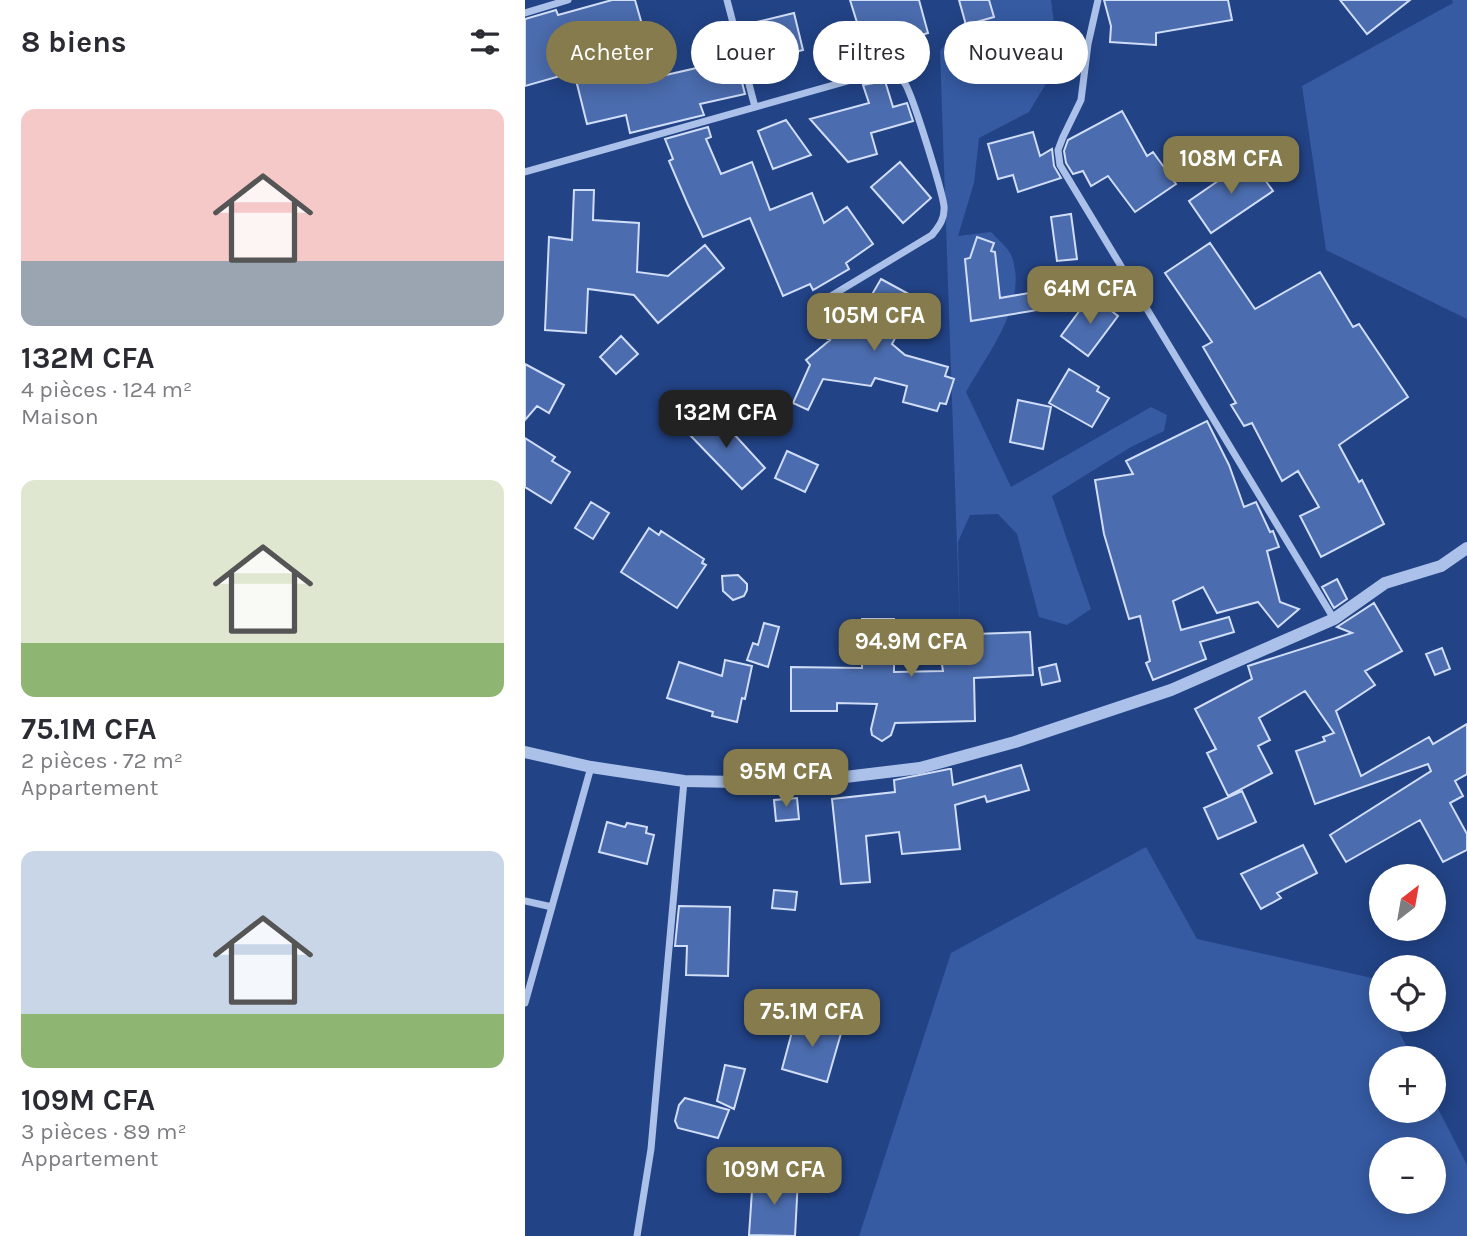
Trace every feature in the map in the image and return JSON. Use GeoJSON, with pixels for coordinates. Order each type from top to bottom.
{"type":"FeatureCollection","features":[{"type":"Feature","properties":{"kind":"street"},"geometry":{"type":"LineString","coordinates":[[525,13],[568,0]]}},
{"type":"Feature","properties":{"kind":"street"},"geometry":{"type":"LineString","coordinates":[[727,0],[755,107]]}},
{"type":"Feature","properties":{"kind":"street"},"geometry":{"type":"LineString","coordinates":[[1098,0],[1088,44],[1081,100],[1063,136],[1059,150],[1060,164],[1334,619]]}},
{"type":"Feature","properties":{"kind":"street"},"geometry":{"type":"LineString","coordinates":[[525,172],[862,78],[892,75],[904,82],[932,162],[944,208],[942,222],[932,235],[831,296]]}},
{"type":"Feature","properties":{"kind":"street"},"geometry":{"type":"LineString","coordinates":[[525,752],[591,767],[684,781],[795,783],[920,768],[1016,742],[1171,690],[1334,619],[1385,583],[1441,566],[1467,548]]}},
{"type":"Feature","properties":{"kind":"street"},"geometry":{"type":"LineString","coordinates":[[525,1003],[591,767]]}},
{"type":"Feature","properties":{"kind":"street"},"geometry":{"type":"LineString","coordinates":[[637,1236],[650,1149],[684,781]]}},
{"type":"Feature","properties":{"kind":"street"},"geometry":{"type":"LineString","coordinates":[[525,901],[552,906]]}},
{"type":"Feature","properties":{"kind":"shaded area"},"geometry":{"type":"Polygon","coordinates":[[[983,0],[1051,0],[1054,21],[965,21],[983,0]]]}},
{"type":"Feature","properties":{"kind":"shaded area"},"geometry":{"type":"Polygon","coordinates":[[[1452,0],[1467,0],[1467,319],[1326,250],[1302,86],[1453,3],[1452,0]]]}},
{"type":"Feature","properties":{"kind":"shaded area"},"geometry":{"type":"Polygon","coordinates":[[[944,46],[944,84],[1046,84],[1029,112],[979,138],[974,183],[958,236],[991,232],[1012,257],[1016,275],[1015,292],[1003,328],[966,392],[1011,487],[1151,407],[1167,415],[1164,431],[1131,447],[1052,496],[1091,609],[1067,625],[1039,617],[1017,534],[998,514],[970,515],[958,542],[960,632],[940,51],[944,46]]]}},
{"type":"Feature","properties":{"kind":"shaded area"},"geometry":{"type":"Polygon","coordinates":[[[1146,847],[1197,939],[1369,977],[1369,1032],[1399,1032],[1406,1046],[1369,1046],[1369,1123],[1445,1123],[1467,1165],[1467,1236],[859,1236],[951,953],[1146,847]]]}},
{"type":"Feature","properties":{"kind":"building"},"geometry":{"type":"Polygon","coordinates":[[[612,0],[635,0],[641,21],[546,21],[546,80],[525,86],[525,19],[556,10],[558,15],[612,0]]]}},
{"type":"Feature","properties":{"kind":"building"},"geometry":{"type":"Polygon","coordinates":[[[850,0],[919,0],[925,21],[857,21],[850,0]]]}},
{"type":"Feature","properties":{"kind":"building"},"geometry":{"type":"Polygon","coordinates":[[[959,0],[989,0],[994,17],[965,21],[959,0]]]}},
{"type":"Feature","properties":{"kind":"building"},"geometry":{"type":"Polygon","coordinates":[[[1104,0],[1228,0],[1232,20],[1156,33],[1156,45],[1110,42],[1111,26],[1104,0]]]}},
{"type":"Feature","properties":{"kind":"building"},"geometry":{"type":"Polygon","coordinates":[[[1340,0],[1410,0],[1367,34],[1340,0]]]}},
{"type":"Feature","properties":{"kind":"building"},"geometry":{"type":"Polygon","coordinates":[[[794,13],[796,21],[761,21],[794,13]]]}},
{"type":"Feature","properties":{"kind":"building"},"geometry":{"type":"Polygon","coordinates":[[[799,34],[803,50],[799,51],[799,34]]]}},
{"type":"Feature","properties":{"kind":"building"},"geometry":{"type":"Polygon","coordinates":[[[691,69],[691,84],[742,84],[745,94],[700,104],[704,115],[630,133],[626,115],[587,124],[577,84],[677,84],[677,72],[691,69]]]}},
{"type":"Feature","properties":{"kind":"building"},"geometry":{"type":"Polygon","coordinates":[[[886,84],[893,107],[907,103],[913,121],[871,133],[877,154],[848,162],[810,119],[869,103],[863,85],[886,84]]]}},
{"type":"Feature","properties":{"kind":"building"},"geometry":{"type":"Polygon","coordinates":[[[1122,111],[1147,156],[1153,152],[1176,184],[1135,212],[1108,176],[1091,186],[1083,171],[1073,174],[1066,163],[1064,151],[1068,140],[1122,111]]]}},
{"type":"Feature","properties":{"kind":"building"},"geometry":{"type":"Polygon","coordinates":[[[786,120],[811,155],[773,169],[758,131],[786,120]]]}},
{"type":"Feature","properties":{"kind":"building"},"geometry":{"type":"Polygon","coordinates":[[[708,127],[711,137],[706,139],[721,174],[752,162],[770,210],[812,193],[824,223],[847,207],[873,244],[846,263],[849,269],[813,290],[810,284],[783,296],[750,218],[703,237],[688,205],[669,161],[673,159],[665,139],[708,127]]]}},
{"type":"Feature","properties":{"kind":"building"},"geometry":{"type":"Polygon","coordinates":[[[1033,132],[1040,156],[1052,149],[1054,166],[1061,178],[1018,192],[1013,175],[998,179],[988,144],[1033,132]]]}},
{"type":"Feature","properties":{"kind":"building"},"geometry":{"type":"Polygon","coordinates":[[[1250,159],[1273,191],[1211,233],[1189,201],[1250,159]]]}},
{"type":"Feature","properties":{"kind":"building"},"geometry":{"type":"Polygon","coordinates":[[[900,162],[931,198],[903,223],[871,187],[900,162]]]}},
{"type":"Feature","properties":{"kind":"building"},"geometry":{"type":"Polygon","coordinates":[[[574,190],[594,190],[593,220],[639,223],[637,272],[668,276],[705,245],[724,268],[658,323],[634,295],[588,289],[586,333],[545,330],[549,237],[572,240],[574,190]]]}},
{"type":"Feature","properties":{"kind":"building"},"geometry":{"type":"Polygon","coordinates":[[[1071,214],[1077,259],[1057,261],[1051,217],[1071,214]]]}},
{"type":"Feature","properties":{"kind":"building"},"geometry":{"type":"Polygon","coordinates":[[[977,237],[994,243],[991,251],[995,252],[1000,298],[1075,285],[1086,302],[971,321],[965,259],[970,258],[977,237]]]}},
{"type":"Feature","properties":{"kind":"building"},"geometry":{"type":"Polygon","coordinates":[[[1210,243],[1255,309],[1320,272],[1353,327],[1359,324],[1408,397],[1339,445],[1359,482],[1362,480],[1384,524],[1321,557],[1300,516],[1319,507],[1298,471],[1282,481],[1252,423],[1244,426],[1231,405],[1236,403],[1203,347],[1212,342],[1165,273],[1210,243]]]}},
{"type":"Feature","properties":{"kind":"building"},"geometry":{"type":"Polygon","coordinates":[[[881,279],[916,298],[892,344],[905,355],[948,367],[945,376],[954,379],[946,404],[940,403],[937,411],[903,402],[907,386],[875,378],[871,386],[823,379],[808,410],[793,403],[810,365],[806,360],[830,340],[814,332],[825,308],[856,322],[881,279]]]}},
{"type":"Feature","properties":{"kind":"building"},"geometry":{"type":"Polygon","coordinates":[[[1091,295],[1118,316],[1088,356],[1061,336],[1091,295]]]}},
{"type":"Feature","properties":{"kind":"building"},"geometry":{"type":"Polygon","coordinates":[[[621,336],[638,354],[616,374],[600,357],[621,336]]]}},
{"type":"Feature","properties":{"kind":"building"},"geometry":{"type":"Polygon","coordinates":[[[525,364],[564,385],[549,413],[537,406],[525,420],[525,364]]]}},
{"type":"Feature","properties":{"kind":"building"},"geometry":{"type":"Polygon","coordinates":[[[1069,369],[1099,387],[1097,391],[1109,398],[1092,427],[1049,403],[1069,369]]]}},
{"type":"Feature","properties":{"kind":"building"},"geometry":{"type":"Polygon","coordinates":[[[1018,400],[1051,407],[1043,449],[1010,442],[1018,400]]]}},
{"type":"Feature","properties":{"kind":"building"},"geometry":{"type":"Polygon","coordinates":[[[712,410],[765,468],[742,489],[688,433],[712,410]]]}},
{"type":"Feature","properties":{"kind":"building"},"geometry":{"type":"Polygon","coordinates":[[[1207,421],[1229,465],[1244,507],[1256,502],[1270,532],[1273,531],[1279,547],[1267,551],[1280,602],[1299,609],[1278,627],[1258,602],[1217,613],[1203,587],[1173,601],[1181,630],[1229,617],[1234,632],[1200,642],[1206,659],[1153,680],[1146,663],[1150,661],[1140,616],[1129,619],[1104,534],[1095,480],[1133,474],[1126,461],[1207,421]]]}},
{"type":"Feature","properties":{"kind":"building"},"geometry":{"type":"Polygon","coordinates":[[[525,438],[555,457],[552,461],[570,472],[551,503],[525,487],[525,438]]]}},
{"type":"Feature","properties":{"kind":"building"},"geometry":{"type":"Polygon","coordinates":[[[787,451],[818,465],[805,492],[775,478],[787,451]]]}},
{"type":"Feature","properties":{"kind":"building"},"geometry":{"type":"Polygon","coordinates":[[[591,502],[609,513],[593,539],[575,528],[591,502]]]}},
{"type":"Feature","properties":{"kind":"building"},"geometry":{"type":"Polygon","coordinates":[[[649,528],[659,535],[661,531],[704,559],[702,563],[706,565],[677,608],[621,572],[649,528]]]}},
{"type":"Feature","properties":{"kind":"building"},"geometry":{"type":"Polygon","coordinates":[[[738,575],[747,584],[747,590],[744,596],[733,600],[723,591],[722,576],[738,575]]]}},
{"type":"Feature","properties":{"kind":"building"},"geometry":{"type":"Polygon","coordinates":[[[1337,579],[1347,599],[1334,608],[1322,587],[1337,579]]]}},
{"type":"Feature","properties":{"kind":"building"},"geometry":{"type":"Polygon","coordinates":[[[1374,603],[1402,651],[1365,671],[1375,685],[1336,711],[1361,776],[1429,737],[1433,744],[1467,724],[1467,774],[1455,781],[1463,796],[1450,803],[1467,834],[1467,850],[1443,862],[1420,820],[1346,862],[1330,835],[1431,771],[1428,764],[1315,804],[1296,751],[1325,741],[1323,737],[1334,733],[1305,691],[1259,718],[1270,740],[1258,746],[1272,773],[1228,796],[1207,753],[1216,749],[1195,709],[1252,679],[1248,666],[1352,633],[1337,627],[1374,603]]]}},
{"type":"Feature","properties":{"kind":"building"},"geometry":{"type":"Polygon","coordinates":[[[862,619],[894,619],[894,672],[943,671],[940,652],[975,647],[974,634],[1030,632],[1033,675],[974,678],[975,721],[895,723],[891,735],[882,741],[872,735],[871,729],[877,704],[837,703],[837,711],[791,711],[791,667],[862,668],[862,619]]]}},
{"type":"Feature","properties":{"kind":"building"},"geometry":{"type":"Polygon","coordinates":[[[764,623],[779,627],[768,667],[747,660],[753,643],[758,645],[764,623]]]}},
{"type":"Feature","properties":{"kind":"building"},"geometry":{"type":"Polygon","coordinates":[[[1442,648],[1450,669],[1435,675],[1426,654],[1442,648]]]}},
{"type":"Feature","properties":{"kind":"building"},"geometry":{"type":"Polygon","coordinates":[[[725,660],[752,666],[737,722],[712,716],[713,712],[667,698],[679,662],[722,676],[725,660]]]}},
{"type":"Feature","properties":{"kind":"building"},"geometry":{"type":"Polygon","coordinates":[[[1056,664],[1060,681],[1042,685],[1039,668],[1056,664]]]}},
{"type":"Feature","properties":{"kind":"building"},"geometry":{"type":"Polygon","coordinates":[[[1021,765],[1029,790],[987,802],[985,796],[955,805],[960,849],[902,854],[899,832],[866,836],[870,882],[841,884],[832,799],[895,792],[894,780],[949,769],[953,785],[1021,765]]]}},
{"type":"Feature","properties":{"kind":"building"},"geometry":{"type":"Polygon","coordinates":[[[1242,791],[1256,822],[1218,839],[1204,808],[1242,791]]]}},
{"type":"Feature","properties":{"kind":"building"},"geometry":{"type":"Polygon","coordinates":[[[797,798],[799,819],[776,821],[774,800],[797,798]]]}},
{"type":"Feature","properties":{"kind":"building"},"geometry":{"type":"Polygon","coordinates":[[[607,822],[625,827],[627,823],[647,827],[646,833],[654,835],[647,864],[599,852],[607,822]]]}},
{"type":"Feature","properties":{"kind":"building"},"geometry":{"type":"Polygon","coordinates":[[[1303,845],[1317,873],[1277,893],[1281,898],[1261,909],[1241,874],[1303,845]]]}},
{"type":"Feature","properties":{"kind":"building"},"geometry":{"type":"Polygon","coordinates":[[[774,890],[797,892],[795,910],[772,908],[774,890]]]}},
{"type":"Feature","properties":{"kind":"building"},"geometry":{"type":"Polygon","coordinates":[[[679,906],[730,907],[728,976],[686,975],[687,946],[675,946],[679,906]]]}},
{"type":"Feature","properties":{"kind":"building"},"geometry":{"type":"Polygon","coordinates":[[[796,1017],[842,1030],[827,1082],[782,1069],[796,1017]]]}},
{"type":"Feature","properties":{"kind":"building"},"geometry":{"type":"Polygon","coordinates":[[[725,1065],[745,1069],[734,1109],[717,1101],[725,1065]]]}},
{"type":"Feature","properties":{"kind":"building"},"geometry":{"type":"Polygon","coordinates":[[[685,1098],[729,1110],[718,1138],[678,1128],[675,1121],[679,1105],[685,1098]]]}},
{"type":"Feature","properties":{"kind":"building"},"geometry":{"type":"Polygon","coordinates":[[[753,1176],[798,1179],[795,1236],[749,1235],[753,1176]]]}}]}
